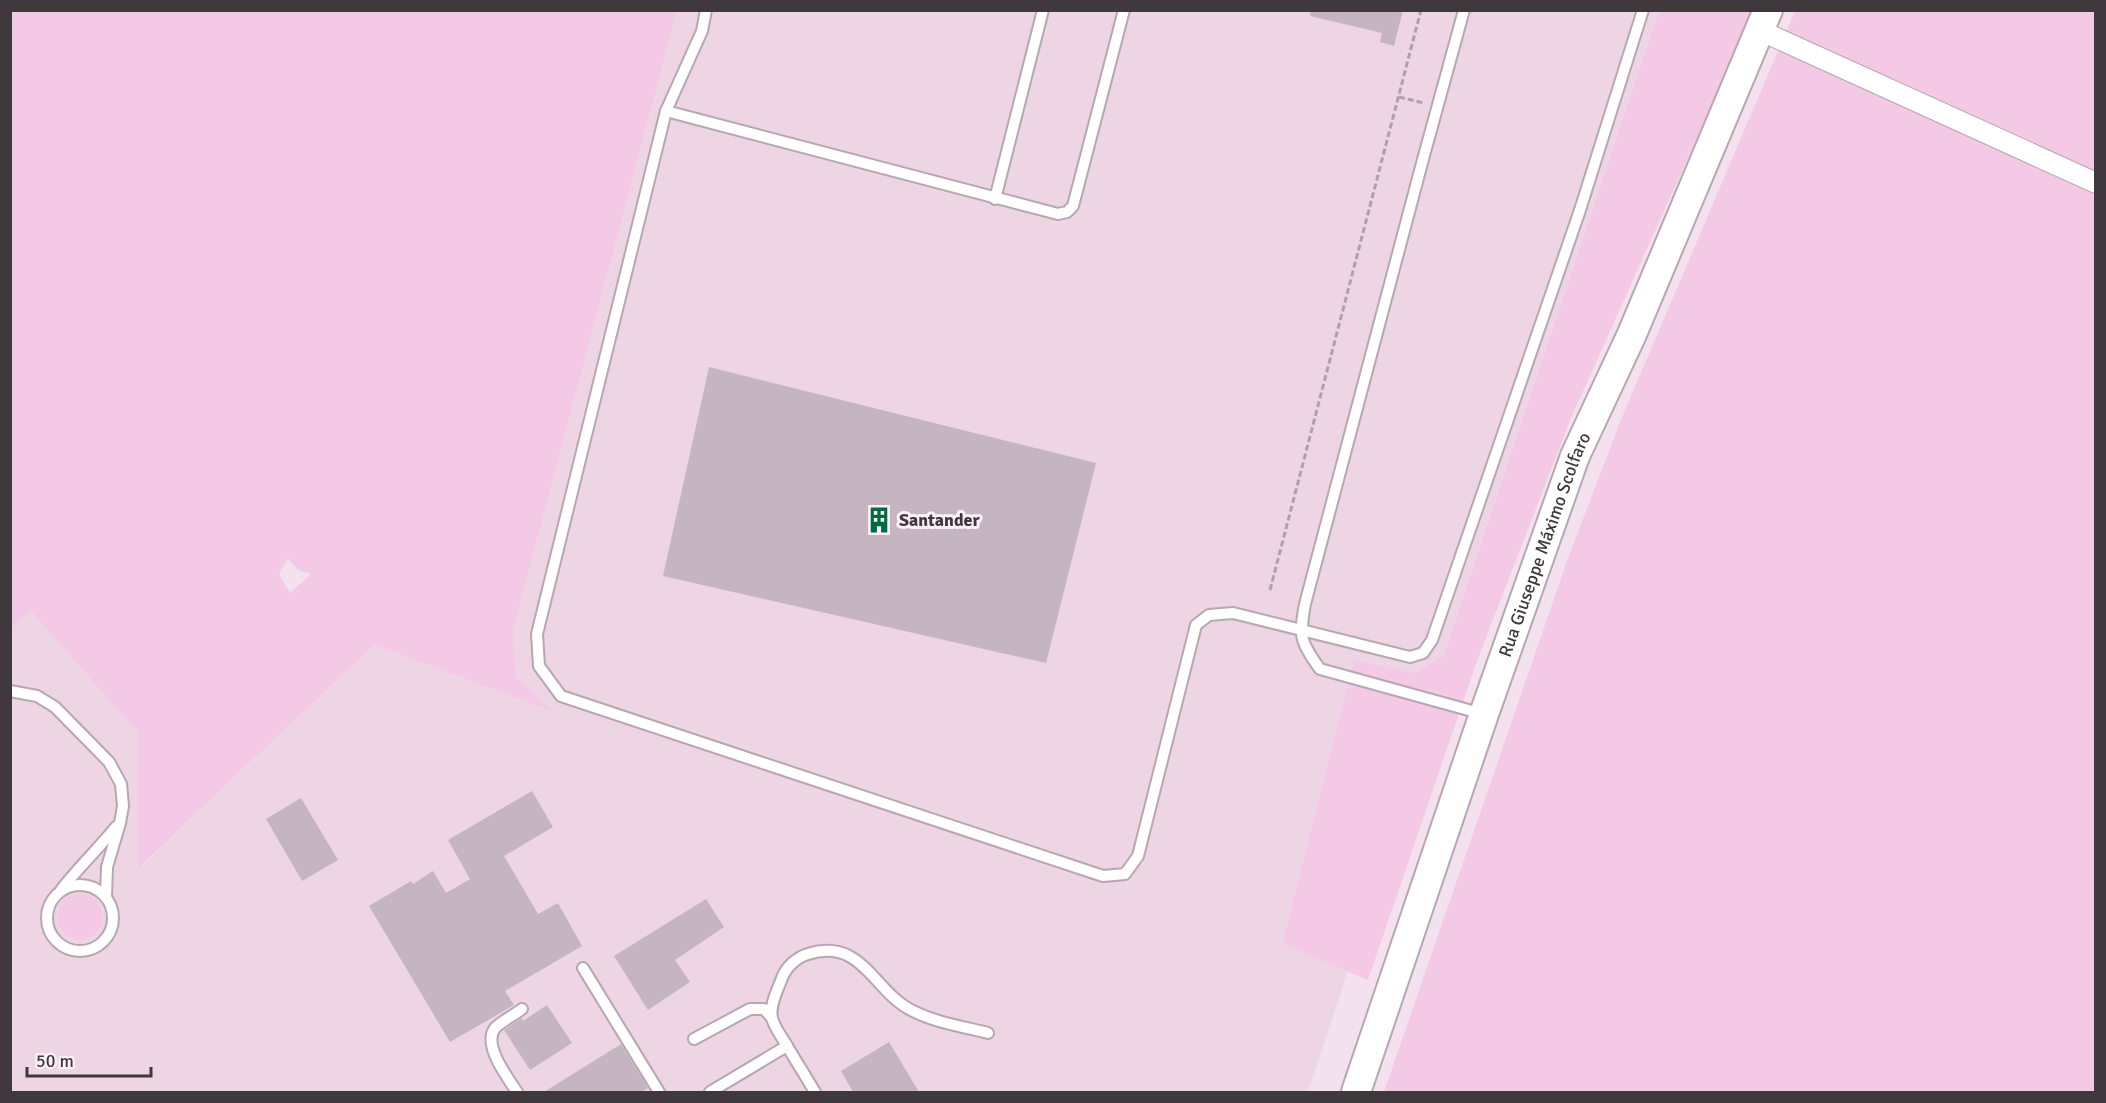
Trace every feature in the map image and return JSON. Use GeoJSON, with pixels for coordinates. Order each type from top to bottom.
{"type":"FeatureCollection","features":[{"type":"Feature","properties":{"kind":"main road","name":"Rua Giuseppe Máximo Scolfaro"},"geometry":{"type":"LineString","coordinates":[[1356,1092],[1484,714],[1575,456],[1632,334],[1763,20]]}},
{"type":"Feature","properties":{"kind":"street"},"geometry":{"type":"LineString","coordinates":[[1763,20],[2096,183]]}},
{"type":"Feature","properties":{"kind":"lane"},"geometry":{"type":"LineString","coordinates":[[706,10],[702,31],[666,111],[537,634],[539,666],[561,696],[1103,876],[1125,874],[1138,856],[1196,625],[1209,615],[1233,613],[1410,657],[1423,653],[1432,640],[1580,210],[1643,10]]}},
{"type":"Feature","properties":{"kind":"lane"},"geometry":{"type":"LineString","coordinates":[[995,199],[1043,10]]}},
{"type":"Feature","properties":{"kind":"lane"},"geometry":{"type":"LineString","coordinates":[[666,111],[1058,214],[1067,212],[1073,206],[1124,10]]}},
{"type":"Feature","properties":{"kind":"lane"},"geometry":{"type":"LineString","coordinates":[[1464,10],[1311,581],[1300,631],[1308,653],[1320,669],[1484,714]]}},
{"type":"Feature","properties":{"kind":"lane"},"geometry":{"type":"LineString","coordinates":[[10,691],[37,696],[55,707],[109,762],[121,784],[123,806],[120,823],[106,867],[106,897],[113,918],[112,930],[98,947],[76,952],[65,949],[49,932],[46,921],[47,910],[52,899],[120,823]]}},
{"type":"Feature","properties":{"kind":"lane"},"geometry":{"type":"LineString","coordinates":[[60,891],[70,886],[90,886],[106,897]]}},
{"type":"Feature","properties":{"kind":"lane"},"geometry":{"type":"LineString","coordinates":[[771,1017],[784,973],[799,957],[820,950],[846,953],[868,970],[902,1005],[914,1012],[988,1034]]}},
{"type":"Feature","properties":{"kind":"lane"},"geometry":{"type":"LineString","coordinates":[[583,968],[659,1092]]}},
{"type":"Feature","properties":{"kind":"lane"},"geometry":{"type":"LineString","coordinates":[[517,1092],[493,1052],[491,1038],[495,1029],[522,1009]]}},
{"type":"Feature","properties":{"kind":"lane"},"geometry":{"type":"LineString","coordinates":[[694,1039],[750,1009],[764,1009],[815,1092]]}},
{"type":"Feature","properties":{"kind":"lane"},"geometry":{"type":"LineString","coordinates":[[710,1092],[787,1046]]}},
{"type":"Feature","properties":{"kind":"path"},"geometry":{"type":"LineString","coordinates":[[1270,590],[1421,10]]}},
{"type":"Feature","properties":{"kind":"path"},"geometry":{"type":"LineString","coordinates":[[1399,97],[1437,107]]}},
{"type":"Feature","properties":{"kind":"shaded area"},"geometry":{"type":"Polygon","coordinates":[[[11,10],[677,11],[513,631],[516,676],[553,712],[374,645],[138,869],[138,733],[31,611],[11,628],[11,10]],[[288,558],[279,574],[290,593],[311,574],[298,570],[288,558]]]}},
{"type":"Feature","properties":{"kind":"shaded area"},"geometry":{"type":"Polygon","coordinates":[[[677,11],[1659,11],[1444,655],[1415,673],[1354,660],[1282,942],[1348,971],[1308,1092],[11,1092],[10,628],[31,611],[138,733],[139,869],[374,645],[552,712],[516,676],[513,631],[677,11]]]}},
{"type":"Feature","properties":{"kind":"shaded area"},"geometry":{"type":"Polygon","coordinates":[[[1659,11],[1754,11],[1571,418],[1477,661],[1368,980],[1282,943],[1354,660],[1415,673],[1444,655],[1659,11]]]}},
{"type":"Feature","properties":{"kind":"shaded area"},"geometry":{"type":"Polygon","coordinates":[[[1795,11],[2095,11],[2095,1092],[1384,1092],[1568,558],[1620,422],[1795,11]]]}},
{"type":"Feature","properties":{"kind":"shaded area"},"geometry":{"type":"Polygon","coordinates":[[[80,894],[96,901],[103,917],[96,933],[80,940],[64,933],[57,917],[64,901],[80,894]]]}},
{"type":"Feature","properties":{"kind":"building"},"geometry":{"type":"Polygon","coordinates":[[[1311,10],[1403,10],[1394,46],[1380,42],[1382,33],[1310,16],[1311,10]]]}},
{"type":"Feature","properties":{"kind":"building","name":"Santander"},"geometry":{"type":"Polygon","coordinates":[[[709,367],[1096,463],[1046,663],[663,576],[709,367]]]}},
{"type":"Feature","properties":{"kind":"building"},"geometry":{"type":"Polygon","coordinates":[[[532,791],[553,827],[504,856],[538,914],[558,903],[582,946],[505,991],[514,1005],[450,1042],[369,906],[411,881],[413,884],[433,871],[446,893],[470,879],[448,840],[532,791]]]}},
{"type":"Feature","properties":{"kind":"building"},"geometry":{"type":"Polygon","coordinates":[[[301,798],[338,860],[302,881],[266,819],[301,798]]]}},
{"type":"Feature","properties":{"kind":"building"},"geometry":{"type":"Polygon","coordinates":[[[706,899],[724,927],[675,960],[690,982],[648,1010],[614,956],[706,899]]]}},
{"type":"Feature","properties":{"kind":"building"},"geometry":{"type":"Polygon","coordinates":[[[547,1005],[572,1043],[530,1070],[504,1030],[547,1005]]]}},
{"type":"Feature","properties":{"kind":"building"},"geometry":{"type":"Polygon","coordinates":[[[889,1042],[919,1092],[853,1092],[841,1071],[889,1042]]]}},
{"type":"Feature","properties":{"kind":"building"},"geometry":{"type":"Polygon","coordinates":[[[621,1044],[648,1088],[641,1092],[544,1092],[621,1044]]]}},
{"type":"Feature","properties":{"kind":"place","name":"Santander"},"geometry":{"type":"Point","coordinates":[879,520]}}]}
